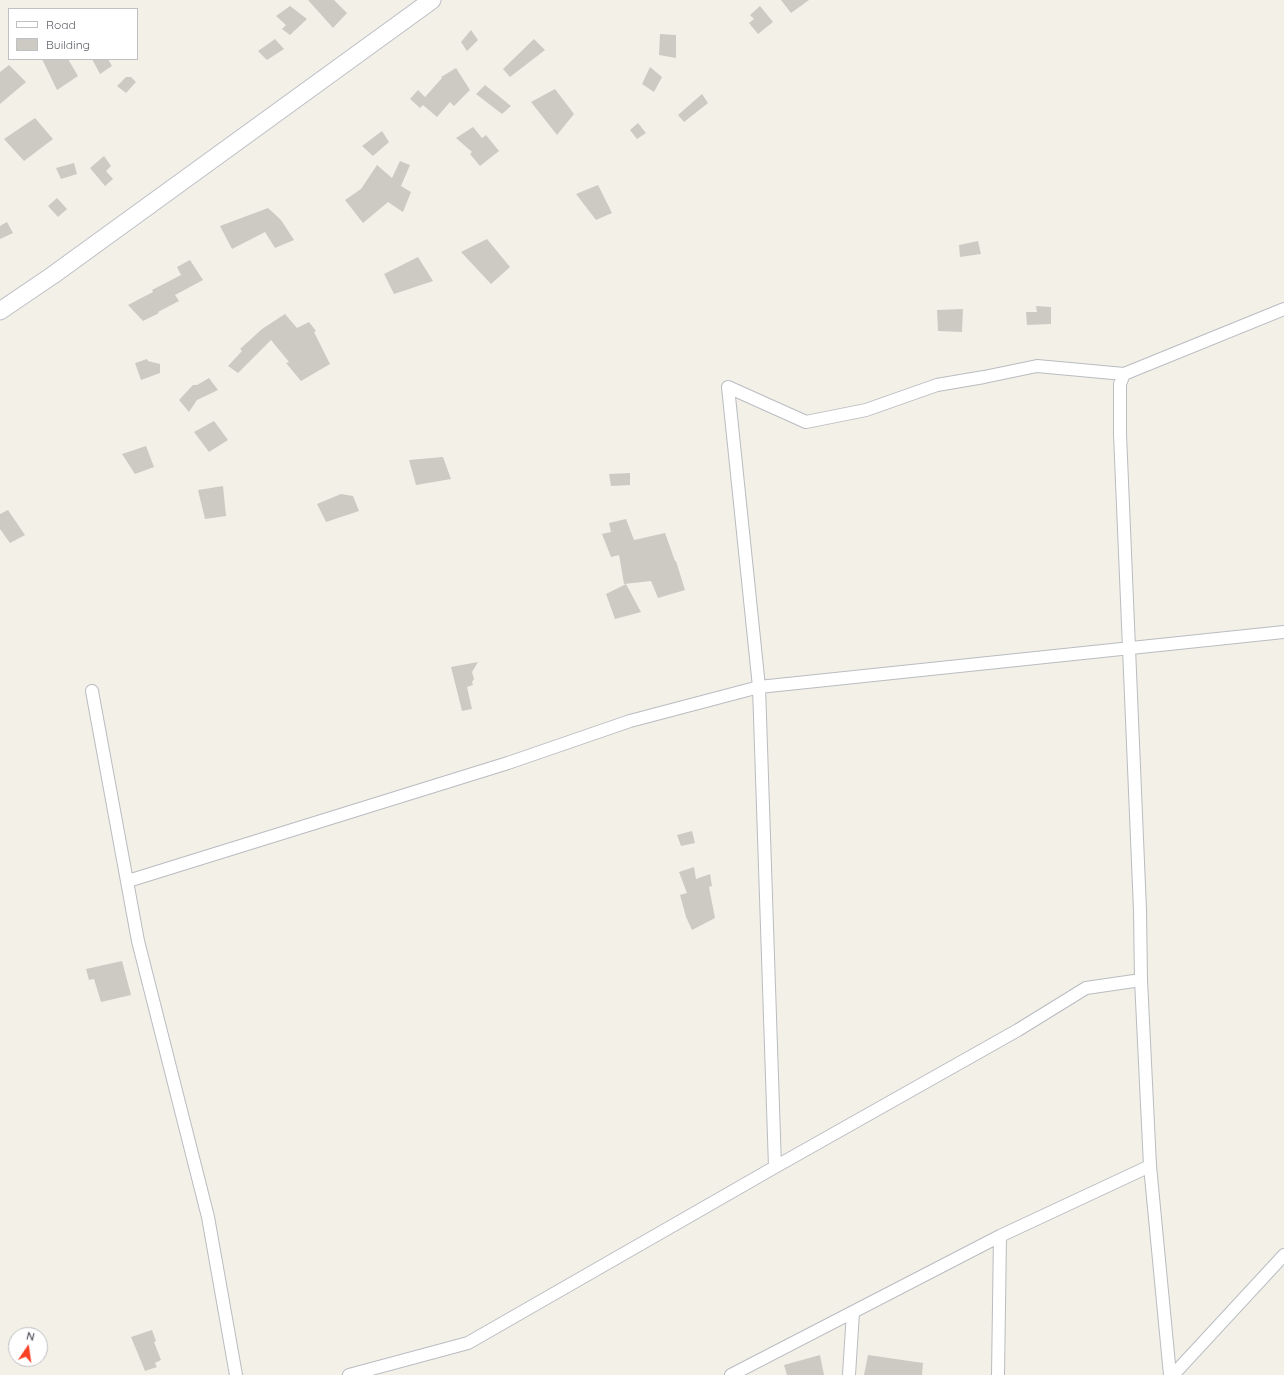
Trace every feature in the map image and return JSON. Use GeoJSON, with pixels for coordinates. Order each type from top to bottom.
{"type":"FeatureCollection","features":[{"type":"Feature","properties":{"kind":"main road"},"geometry":{"type":"LineString","coordinates":[[0,311],[53,275],[432,0]]}},
{"type":"Feature","properties":{"kind":"street"},"geometry":{"type":"LineString","coordinates":[[775,1167],[760,687],[728,387],[806,422],[866,410],[937,385],[1037,366],[1124,374],[1284,309]]}},
{"type":"Feature","properties":{"kind":"street"},"geometry":{"type":"LineString","coordinates":[[1124,374],[1120,384],[1120,434],[1140,910],[1141,980],[1150,1166],[1171,1375]]}},
{"type":"Feature","properties":{"kind":"street"},"geometry":{"type":"LineString","coordinates":[[128,880],[508,763],[630,721],[760,687],[1284,632]]}},
{"type":"Feature","properties":{"kind":"street"},"geometry":{"type":"LineString","coordinates":[[92,691],[128,880],[138,942],[208,1217],[236,1375]]}},
{"type":"Feature","properties":{"kind":"street"},"geometry":{"type":"LineString","coordinates":[[349,1375],[468,1343],[1018,1030],[1086,988],[1141,980]]}},
{"type":"Feature","properties":{"kind":"street"},"geometry":{"type":"LineString","coordinates":[[732,1375],[1000,1236],[1150,1166]]}},
{"type":"Feature","properties":{"kind":"street"},"geometry":{"type":"LineString","coordinates":[[998,1375],[1000,1236]]}},
{"type":"Feature","properties":{"kind":"street"},"geometry":{"type":"LineString","coordinates":[[1171,1375],[1284,1255]]}},
{"type":"Feature","properties":{"kind":"street"},"geometry":{"type":"LineString","coordinates":[[849,1375],[852,1312]]}},
{"type":"Feature","properties":{"kind":"building"},"geometry":{"type":"Polygon","coordinates":[[[308,0],[334,0],[347,13],[333,28],[308,0]]]}},
{"type":"Feature","properties":{"kind":"building"},"geometry":{"type":"Polygon","coordinates":[[[781,0],[809,0],[791,13],[781,0]]]}},
{"type":"Feature","properties":{"kind":"building"},"geometry":{"type":"Polygon","coordinates":[[[290,6],[307,19],[290,35],[282,29],[286,25],[276,16],[290,6]]]}},
{"type":"Feature","properties":{"kind":"building"},"geometry":{"type":"Polygon","coordinates":[[[760,6],[773,22],[758,34],[749,23],[754,19],[750,15],[760,6]]]}},
{"type":"Feature","properties":{"kind":"building"},"geometry":{"type":"Polygon","coordinates":[[[471,30],[478,40],[467,51],[461,42],[471,30]]]}},
{"type":"Feature","properties":{"kind":"building"},"geometry":{"type":"Polygon","coordinates":[[[660,34],[676,35],[676,58],[659,55],[660,34]]]}},
{"type":"Feature","properties":{"kind":"building"},"geometry":{"type":"Polygon","coordinates":[[[275,39],[284,49],[267,60],[258,51],[275,39]]]}},
{"type":"Feature","properties":{"kind":"building"},"geometry":{"type":"Polygon","coordinates":[[[534,39],[545,50],[510,77],[503,69],[534,39]]]}},
{"type":"Feature","properties":{"kind":"building"},"geometry":{"type":"Polygon","coordinates":[[[42,60],[69,60],[78,76],[57,90],[42,60]]]}},
{"type":"Feature","properties":{"kind":"building"},"geometry":{"type":"Polygon","coordinates":[[[93,60],[109,60],[112,66],[100,74],[93,60]]]}},
{"type":"Feature","properties":{"kind":"building"},"geometry":{"type":"Polygon","coordinates":[[[9,65],[26,82],[0,104],[0,72],[9,65]]]}},
{"type":"Feature","properties":{"kind":"building"},"geometry":{"type":"Polygon","coordinates":[[[650,67],[662,77],[654,92],[642,84],[650,67]]]}},
{"type":"Feature","properties":{"kind":"building"},"geometry":{"type":"Polygon","coordinates":[[[456,68],[470,90],[454,106],[450,102],[437,117],[423,105],[420,108],[410,99],[418,90],[425,97],[442,78],[441,77],[456,68]]]}},
{"type":"Feature","properties":{"kind":"building"},"geometry":{"type":"Polygon","coordinates":[[[126,77],[131,77],[136,82],[126,93],[117,86],[126,77]]]}},
{"type":"Feature","properties":{"kind":"building"},"geometry":{"type":"Polygon","coordinates":[[[485,85],[511,106],[502,114],[476,94],[485,85]]]}},
{"type":"Feature","properties":{"kind":"building"},"geometry":{"type":"Polygon","coordinates":[[[555,89],[574,114],[557,135],[531,102],[555,89]]]}},
{"type":"Feature","properties":{"kind":"building"},"geometry":{"type":"Polygon","coordinates":[[[702,94],[708,103],[684,122],[678,115],[702,94]]]}},
{"type":"Feature","properties":{"kind":"building"},"geometry":{"type":"Polygon","coordinates":[[[35,118],[53,139],[24,161],[4,139],[35,118]]]}},
{"type":"Feature","properties":{"kind":"building"},"geometry":{"type":"Polygon","coordinates":[[[638,123],[646,133],[637,139],[630,130],[638,123]]]}},
{"type":"Feature","properties":{"kind":"building"},"geometry":{"type":"Polygon","coordinates":[[[473,127],[482,138],[486,135],[499,151],[480,166],[470,154],[472,152],[456,138],[473,127]]]}},
{"type":"Feature","properties":{"kind":"building"},"geometry":{"type":"Polygon","coordinates":[[[382,131],[389,142],[373,156],[362,146],[382,131]]]}},
{"type":"Feature","properties":{"kind":"building"},"geometry":{"type":"Polygon","coordinates":[[[104,156],[111,166],[106,171],[113,179],[105,186],[90,168],[104,156]]]}},
{"type":"Feature","properties":{"kind":"building"},"geometry":{"type":"Polygon","coordinates":[[[400,161],[410,165],[401,186],[411,192],[403,212],[388,202],[363,223],[345,200],[361,189],[377,165],[392,178],[400,161]]]}},
{"type":"Feature","properties":{"kind":"building"},"geometry":{"type":"Polygon","coordinates":[[[74,163],[77,174],[61,179],[56,168],[74,163]]]}},
{"type":"Feature","properties":{"kind":"building"},"geometry":{"type":"Polygon","coordinates":[[[598,185],[612,213],[596,220],[576,194],[598,185]]]}},
{"type":"Feature","properties":{"kind":"building"},"geometry":{"type":"Polygon","coordinates":[[[57,198],[67,209],[58,217],[48,206],[57,198]]]}},
{"type":"Feature","properties":{"kind":"building"},"geometry":{"type":"Polygon","coordinates":[[[268,208],[281,220],[294,240],[275,248],[265,232],[232,249],[220,226],[268,208]]]}},
{"type":"Feature","properties":{"kind":"building"},"geometry":{"type":"Polygon","coordinates":[[[7,222],[13,233],[0,239],[0,226],[7,222]]]}},
{"type":"Feature","properties":{"kind":"building"},"geometry":{"type":"Polygon","coordinates":[[[487,239],[510,267],[491,284],[461,252],[487,239]]]}},
{"type":"Feature","properties":{"kind":"building"},"geometry":{"type":"Polygon","coordinates":[[[978,241],[981,254],[960,257],[959,245],[978,241]]]}},
{"type":"Feature","properties":{"kind":"building"},"geometry":{"type":"Polygon","coordinates":[[[418,257],[433,281],[394,294],[384,274],[418,257]]]}},
{"type":"Feature","properties":{"kind":"building"},"geometry":{"type":"Polygon","coordinates":[[[190,260],[203,280],[175,295],[179,301],[143,321],[128,305],[153,292],[152,290],[181,275],[177,267],[190,260]]]}},
{"type":"Feature","properties":{"kind":"building"},"geometry":{"type":"Polygon","coordinates":[[[1036,306],[1051,307],[1051,324],[1027,325],[1026,312],[1037,312],[1036,306]]]}},
{"type":"Feature","properties":{"kind":"building"},"geometry":{"type":"Polygon","coordinates":[[[963,309],[962,332],[938,331],[937,310],[963,309]]]}},
{"type":"Feature","properties":{"kind":"building"},"geometry":{"type":"Polygon","coordinates":[[[285,314],[297,328],[309,322],[316,331],[314,332],[330,364],[301,381],[286,363],[289,362],[271,340],[238,373],[228,366],[242,351],[240,349],[262,329],[285,314]]]}},
{"type":"Feature","properties":{"kind":"building"},"geometry":{"type":"Polygon","coordinates":[[[147,359],[148,361],[160,364],[160,373],[141,380],[135,363],[147,359]]]}},
{"type":"Feature","properties":{"kind":"building"},"geometry":{"type":"Polygon","coordinates":[[[209,378],[218,390],[197,400],[189,412],[179,400],[193,385],[197,385],[209,378]]]}},
{"type":"Feature","properties":{"kind":"building"},"geometry":{"type":"Polygon","coordinates":[[[214,421],[228,440],[209,452],[194,432],[214,421]]]}},
{"type":"Feature","properties":{"kind":"building"},"geometry":{"type":"Polygon","coordinates":[[[146,446],[154,467],[135,474],[122,454],[146,446]]]}},
{"type":"Feature","properties":{"kind":"building"},"geometry":{"type":"Polygon","coordinates":[[[443,457],[451,479],[416,485],[409,460],[443,457]]]}},
{"type":"Feature","properties":{"kind":"building"},"geometry":{"type":"Polygon","coordinates":[[[630,473],[630,485],[611,486],[609,474],[630,473]]]}},
{"type":"Feature","properties":{"kind":"building"},"geometry":{"type":"Polygon","coordinates":[[[223,486],[226,516],[205,519],[198,490],[223,486]]]}},
{"type":"Feature","properties":{"kind":"building"},"geometry":{"type":"Polygon","coordinates":[[[341,494],[353,496],[359,511],[326,522],[317,504],[341,494]]]}},
{"type":"Feature","properties":{"kind":"building"},"geometry":{"type":"Polygon","coordinates":[[[8,510],[25,535],[10,543],[0,529],[0,514],[8,510]]]}},
{"type":"Feature","properties":{"kind":"building"},"geometry":{"type":"Polygon","coordinates":[[[626,519],[634,540],[665,533],[685,590],[658,598],[651,581],[624,584],[619,555],[611,557],[602,534],[611,532],[609,523],[626,519]]]}},
{"type":"Feature","properties":{"kind":"building"},"geometry":{"type":"Polygon","coordinates":[[[626,584],[641,612],[615,619],[606,594],[626,584]]]}},
{"type":"Feature","properties":{"kind":"building"},"geometry":{"type":"Polygon","coordinates":[[[478,662],[472,672],[474,679],[472,682],[473,685],[467,687],[472,709],[462,711],[451,667],[478,662]]]}},
{"type":"Feature","properties":{"kind":"building"},"geometry":{"type":"Polygon","coordinates":[[[692,831],[695,843],[681,846],[677,835],[692,831]]]}},
{"type":"Feature","properties":{"kind":"building"},"geometry":{"type":"Polygon","coordinates":[[[694,867],[696,879],[710,874],[712,886],[709,887],[715,918],[692,930],[686,917],[680,895],[687,893],[679,872],[694,867]]]}},
{"type":"Feature","properties":{"kind":"building"},"geometry":{"type":"Polygon","coordinates":[[[122,961],[131,995],[101,1002],[94,979],[89,980],[86,969],[122,961]]]}},
{"type":"Feature","properties":{"kind":"building"},"geometry":{"type":"Polygon","coordinates":[[[152,1330],[156,1341],[154,1342],[161,1360],[155,1363],[157,1367],[145,1371],[131,1337],[152,1330]]]}},
{"type":"Feature","properties":{"kind":"building"},"geometry":{"type":"Polygon","coordinates":[[[820,1355],[824,1375],[787,1375],[784,1365],[820,1355]]]}},
{"type":"Feature","properties":{"kind":"building"},"geometry":{"type":"Polygon","coordinates":[[[868,1355],[923,1363],[922,1375],[864,1375],[868,1355]]]}}]}
